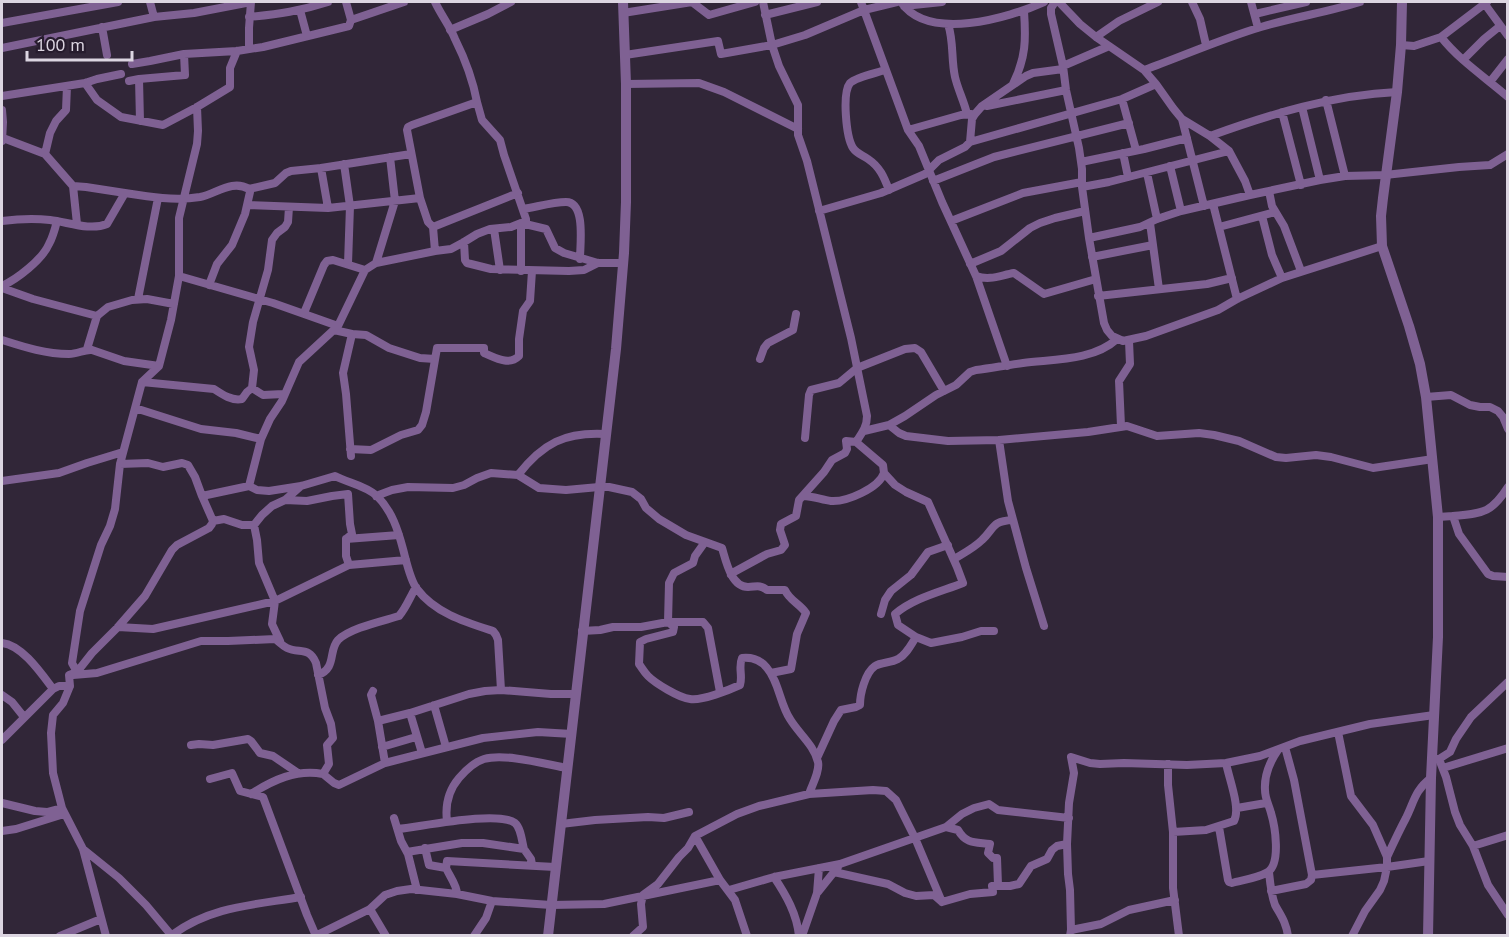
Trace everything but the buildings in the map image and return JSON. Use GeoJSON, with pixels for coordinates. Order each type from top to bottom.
{"type":"FeatureCollection","features":[{"type":"Feature","properties":{"kind":"street"},"geometry":{"type":"LineString","coordinates":[[2,23],[118,2]]}},
{"type":"Feature","properties":{"kind":"street"},"geometry":{"type":"LineString","coordinates":[[150,2],[154,17]]}},
{"type":"Feature","properties":{"kind":"street"},"geometry":{"type":"LineString","coordinates":[[2,48],[154,17],[194,13],[251,2],[249,49]]}},
{"type":"Feature","properties":{"kind":"street"},"geometry":{"type":"LineString","coordinates":[[249,17],[281,14],[328,2]]}},
{"type":"Feature","properties":{"kind":"street"},"geometry":{"type":"LineString","coordinates":[[132,64],[184,54],[249,49],[349,26],[351,20],[346,2]]}},
{"type":"Feature","properties":{"kind":"street"},"geometry":{"type":"LineString","coordinates":[[351,20],[404,2]]}},
{"type":"Feature","properties":{"kind":"street"},"geometry":{"type":"LineString","coordinates":[[435,2],[455,38],[482,120],[500,140],[518,193],[526,219],[523,224],[521,271]]}},
{"type":"Feature","properties":{"kind":"street"},"geometry":{"type":"LineString","coordinates":[[450,30],[511,2]]}},
{"type":"Feature","properties":{"kind":"street"},"geometry":{"type":"LineString","coordinates":[[548,936],[616,349],[623,263],[626,202],[626,84],[623,2]]}},
{"type":"Feature","properties":{"kind":"street"},"geometry":{"type":"LineString","coordinates":[[623,13],[693,2],[709,15],[755,2]]}},
{"type":"Feature","properties":{"kind":"street"},"geometry":{"type":"LineString","coordinates":[[763,2],[779,66],[798,105],[798,135],[807,161],[851,338],[867,416],[867,424],[856,442]]}},
{"type":"Feature","properties":{"kind":"street"},"geometry":{"type":"LineString","coordinates":[[765,15],[817,2]]}},
{"type":"Feature","properties":{"kind":"street"},"geometry":{"type":"LineString","coordinates":[[625,55],[718,41],[721,54],[772,45],[805,35],[862,6],[942,2]]}},
{"type":"Feature","properties":{"kind":"street"},"geometry":{"type":"LineString","coordinates":[[901,3],[919,16],[948,24],[975,23],[1024,11],[1044,2]]}},
{"type":"Feature","properties":{"kind":"street"},"geometry":{"type":"LineString","coordinates":[[1250,195],[1229,152],[1210,136],[1182,119],[1144,70],[1107,46],[1057,2],[1051,8],[1077,136],[1085,211],[1098,296],[1107,330],[1117,339],[1129,341],[1146,336],[1218,310],[1282,278],[1382,246]]}},
{"type":"Feature","properties":{"kind":"street"},"geometry":{"type":"LineString","coordinates":[[1096,37],[1119,21],[1158,2]]}},
{"type":"Feature","properties":{"kind":"street"},"geometry":{"type":"LineString","coordinates":[[1192,2],[1206,45]]}},
{"type":"Feature","properties":{"kind":"street"},"geometry":{"type":"LineString","coordinates":[[1251,2],[1258,28]]}},
{"type":"Feature","properties":{"kind":"street"},"geometry":{"type":"LineString","coordinates":[[1255,14],[1309,2],[1324,8]]}},
{"type":"Feature","properties":{"kind":"street"},"geometry":{"type":"LineString","coordinates":[[1144,70],[1206,45],[1258,28],[1324,8],[1360,2]]}},
{"type":"Feature","properties":{"kind":"street"},"geometry":{"type":"LineString","coordinates":[[1402,2],[1397,92],[1381,216],[1382,246],[1420,364],[1426,397],[1438,517],[1438,637],[1434,715],[1435,759],[1431,778],[1428,936]]}},
{"type":"Feature","properties":{"kind":"street"},"geometry":{"type":"LineString","coordinates":[[1401,45],[1420,45],[1440,37],[1486,2],[1508,36]]}},
{"type":"Feature","properties":{"kind":"street"},"geometry":{"type":"LineString","coordinates":[[862,6],[908,130],[919,146],[976,276],[1007,366]]}},
{"type":"Feature","properties":{"kind":"street"},"geometry":{"type":"LineString","coordinates":[[300,10],[306,36]]}},
{"type":"Feature","properties":{"kind":"street"},"geometry":{"type":"LineString","coordinates":[[1011,87],[1024,55],[1024,11]]}},
{"type":"Feature","properties":{"kind":"street"},"geometry":{"type":"LineString","coordinates":[[948,24],[952,39],[955,76],[972,119],[970,142]]}},
{"type":"Feature","properties":{"kind":"street"},"geometry":{"type":"LineString","coordinates":[[1463,60],[1500,26]]}},
{"type":"Feature","properties":{"kind":"street"},"geometry":{"type":"LineString","coordinates":[[102,27],[107,55]]}},
{"type":"Feature","properties":{"kind":"street"},"geometry":{"type":"LineString","coordinates":[[1440,37],[1476,72],[1508,97]]}},
{"type":"Feature","properties":{"kind":"street"},"geometry":{"type":"LineString","coordinates":[[908,130],[971,114],[1026,76],[1063,67],[1107,46]]}},
{"type":"Feature","properties":{"kind":"street"},"geometry":{"type":"LineString","coordinates":[[85,84],[96,100],[122,117],[166,124],[230,87],[230,68],[237,51]]}},
{"type":"Feature","properties":{"kind":"street"},"geometry":{"type":"LineString","coordinates":[[129,81],[185,75],[184,54]]}},
{"type":"Feature","properties":{"kind":"street"},"geometry":{"type":"LineString","coordinates":[[1490,82],[1508,60]]}},
{"type":"Feature","properties":{"kind":"street"},"geometry":{"type":"LineString","coordinates":[[885,70],[854,80],[848,86],[845,95],[851,143],[859,154],[876,165],[883,173],[890,190]]}},
{"type":"Feature","properties":{"kind":"street"},"geometry":{"type":"LineString","coordinates":[[2,96],[85,84],[96,79],[121,75]]}},
{"type":"Feature","properties":{"kind":"street"},"geometry":{"type":"LineString","coordinates":[[139,79],[141,121]]}},
{"type":"Feature","properties":{"kind":"street"},"geometry":{"type":"LineString","coordinates":[[626,84],[699,83],[724,92],[798,129]]}},
{"type":"Feature","properties":{"kind":"street"},"geometry":{"type":"LineString","coordinates":[[819,211],[890,190],[929,171],[939,160],[965,147],[970,142],[1122,99],[1156,84]]}},
{"type":"Feature","properties":{"kind":"street"},"geometry":{"type":"LineString","coordinates":[[45,154],[53,127],[66,110],[67,86]]}},
{"type":"Feature","properties":{"kind":"street"},"geometry":{"type":"LineString","coordinates":[[982,106],[1066,90]]}},
{"type":"Feature","properties":{"kind":"street"},"geometry":{"type":"LineString","coordinates":[[1210,136],[1326,100],[1368,93],[1397,92]]}},
{"type":"Feature","properties":{"kind":"street"},"geometry":{"type":"LineString","coordinates":[[1122,99],[1136,150]]}},
{"type":"Feature","properties":{"kind":"street"},"geometry":{"type":"LineString","coordinates":[[1326,100],[1345,176]]}},
{"type":"Feature","properties":{"kind":"street"},"geometry":{"type":"LineString","coordinates":[[435,251],[433,227],[428,222],[420,198],[407,130],[408,127],[477,102]]}},
{"type":"Feature","properties":{"kind":"street"},"geometry":{"type":"LineString","coordinates":[[106,936],[82,849],[63,811],[53,773],[51,734],[53,716],[63,703],[70,686],[80,611],[115,509],[120,464],[142,382],[159,366],[169,329],[179,276],[179,218],[197,144],[197,107]]}},
{"type":"Feature","properties":{"kind":"street"},"geometry":{"type":"LineString","coordinates":[[1302,107],[1320,180]]}},
{"type":"Feature","properties":{"kind":"street"},"geometry":{"type":"LineString","coordinates":[[2,110],[2,139],[45,154],[73,186],[77,224]]}},
{"type":"Feature","properties":{"kind":"street"},"geometry":{"type":"LineString","coordinates":[[1282,112],[1301,185]]}},
{"type":"Feature","properties":{"kind":"street"},"geometry":{"type":"LineString","coordinates":[[1182,119],[1193,160],[1219,227],[1237,299]]}},
{"type":"Feature","properties":{"kind":"street"},"geometry":{"type":"LineString","coordinates":[[933,181],[993,157],[1129,123]]}},
{"type":"Feature","properties":{"kind":"street"},"geometry":{"type":"LineString","coordinates":[[1081,162],[1187,138]]}},
{"type":"Feature","properties":{"kind":"street"},"geometry":{"type":"LineString","coordinates":[[951,221],[1023,193],[1128,177],[1229,152]]}},
{"type":"Feature","properties":{"kind":"street"},"geometry":{"type":"LineString","coordinates":[[1123,153],[1128,177]]}},
{"type":"Feature","properties":{"kind":"street"},"geometry":{"type":"LineString","coordinates":[[73,186],[158,198],[199,197],[230,186],[249,189],[275,183],[291,171],[411,154]]}},
{"type":"Feature","properties":{"kind":"street"},"geometry":{"type":"LineString","coordinates":[[1089,238],[1140,226],[1181,211],[1320,180],[1490,165],[1508,154]]}},
{"type":"Feature","properties":{"kind":"street"},"geometry":{"type":"LineString","coordinates":[[376,263],[395,201],[390,157]]}},
{"type":"Feature","properties":{"kind":"street"},"geometry":{"type":"LineString","coordinates":[[344,164],[350,206],[348,264]]}},
{"type":"Feature","properties":{"kind":"street"},"geometry":{"type":"LineString","coordinates":[[1170,166],[1181,211]]}},
{"type":"Feature","properties":{"kind":"street"},"geometry":{"type":"LineString","coordinates":[[321,168],[328,208]]}},
{"type":"Feature","properties":{"kind":"street"},"geometry":{"type":"LineString","coordinates":[[1147,173],[1154,221],[1153,245],[1159,289]]}},
{"type":"Feature","properties":{"kind":"street"},"geometry":{"type":"LineString","coordinates":[[209,285],[217,264],[232,245],[248,205],[249,189]]}},
{"type":"Feature","properties":{"kind":"street"},"geometry":{"type":"LineString","coordinates":[[1269,191],[1272,206],[1284,226],[1301,271]]}},
{"type":"Feature","properties":{"kind":"street"},"geometry":{"type":"LineString","coordinates":[[2,221],[44,219],[98,226],[107,224],[125,192]]}},
{"type":"Feature","properties":{"kind":"street"},"geometry":{"type":"LineString","coordinates":[[433,227],[518,193]]}},
{"type":"Feature","properties":{"kind":"street"},"geometry":{"type":"LineString","coordinates":[[138,299],[158,198]]}},
{"type":"Feature","properties":{"kind":"street"},"geometry":{"type":"LineString","coordinates":[[248,205],[328,208],[420,198]]}},
{"type":"Feature","properties":{"kind":"street"},"geometry":{"type":"LineString","coordinates":[[523,209],[568,202],[576,207],[579,214],[580,258]]}},
{"type":"Feature","properties":{"kind":"street"},"geometry":{"type":"LineString","coordinates":[[142,382],[214,389],[236,400],[242,399],[252,388],[254,370],[249,347],[253,322],[268,270],[272,240],[288,222],[289,207]]}},
{"type":"Feature","properties":{"kind":"street"},"geometry":{"type":"LineString","coordinates":[[970,264],[1001,251],[1040,223],[1085,211]]}},
{"type":"Feature","properties":{"kind":"street"},"geometry":{"type":"LineString","coordinates":[[1219,227],[1275,212]]}},
{"type":"Feature","properties":{"kind":"street"},"geometry":{"type":"LineString","coordinates":[[1262,216],[1272,255],[1282,278]]}},
{"type":"Feature","properties":{"kind":"street"},"geometry":{"type":"LineString","coordinates":[[2,287],[14,280],[45,252],[57,221]]}},
{"type":"Feature","properties":{"kind":"street"},"geometry":{"type":"LineString","coordinates":[[249,486],[261,439],[282,401],[299,362],[336,328],[365,270],[376,263],[452,249],[477,234],[523,224],[546,229],[555,248],[564,253],[598,263],[623,263]]}},
{"type":"Feature","properties":{"kind":"street"},"geometry":{"type":"LineString","coordinates":[[494,229],[500,270]]}},
{"type":"Feature","properties":{"kind":"street"},"geometry":{"type":"LineString","coordinates":[[464,242],[467,263],[491,269],[584,270],[598,263]]}},
{"type":"Feature","properties":{"kind":"street"},"geometry":{"type":"LineString","coordinates":[[1092,257],[1153,245]]}},
{"type":"Feature","properties":{"kind":"street"},"geometry":{"type":"LineString","coordinates":[[304,313],[327,261],[333,260],[365,270]]}},
{"type":"Feature","properties":{"kind":"street"},"geometry":{"type":"LineString","coordinates":[[352,334],[343,373],[350,452],[371,450],[401,435],[418,430],[426,412],[437,348],[484,348],[484,353],[507,361],[519,356],[523,311],[530,301],[532,271]]}},
{"type":"Feature","properties":{"kind":"street"},"geometry":{"type":"LineString","coordinates":[[976,276],[983,279],[1014,273],[1044,294],[1096,279]]}},
{"type":"Feature","properties":{"kind":"street"},"geometry":{"type":"LineString","coordinates":[[179,276],[304,313],[352,334],[366,335],[389,348],[420,358],[435,359]]}},
{"type":"Feature","properties":{"kind":"street"},"geometry":{"type":"LineString","coordinates":[[1098,296],[1207,284],[1232,278]]}},
{"type":"Feature","properties":{"kind":"street"},"geometry":{"type":"LineString","coordinates":[[2,287],[33,299],[96,316]]}},
{"type":"Feature","properties":{"kind":"street"},"geometry":{"type":"LineString","coordinates":[[87,349],[96,316],[108,307],[138,299],[174,304]]}},
{"type":"Feature","properties":{"kind":"street"},"geometry":{"type":"LineString","coordinates":[[760,359],[768,343],[793,330],[796,314]]}},
{"type":"Feature","properties":{"kind":"street"},"geometry":{"type":"LineString","coordinates":[[864,431],[890,425],[956,385],[973,371],[1078,356],[1096,352],[1117,339]]}},
{"type":"Feature","properties":{"kind":"street"},"geometry":{"type":"LineString","coordinates":[[2,340],[48,352],[73,354],[87,349],[124,361],[159,366]]}},
{"type":"Feature","properties":{"kind":"street"},"geometry":{"type":"LineString","coordinates":[[1121,426],[1119,381],[1130,364],[1129,341]]}},
{"type":"Feature","properties":{"kind":"street"},"geometry":{"type":"LineString","coordinates":[[806,438],[811,390],[839,383],[857,368],[904,350],[915,348],[921,352],[944,391]]}},
{"type":"Feature","properties":{"kind":"street"},"geometry":{"type":"LineString","coordinates":[[252,388],[263,395],[284,394]]}},
{"type":"Feature","properties":{"kind":"street"},"geometry":{"type":"LineString","coordinates":[[1426,397],[1451,395],[1470,405],[1490,407],[1503,417],[1508,429]]}},
{"type":"Feature","properties":{"kind":"street"},"geometry":{"type":"LineString","coordinates":[[135,408],[201,429],[237,433],[261,439]]}},
{"type":"Feature","properties":{"kind":"street"},"geometry":{"type":"LineString","coordinates":[[890,425],[906,436],[948,441],[999,440],[1088,432],[1121,426],[1133,427],[1157,436],[1199,433],[1214,435],[1239,441],[1286,459],[1316,455],[1373,468],[1433,459]]}},
{"type":"Feature","properties":{"kind":"street"},"geometry":{"type":"LineString","coordinates":[[518,475],[552,442],[579,434],[605,434]]}},
{"type":"Feature","properties":{"kind":"street"},"geometry":{"type":"LineString","coordinates":[[999,440],[1003,474],[1013,520],[1044,626]]}},
{"type":"Feature","properties":{"kind":"street"},"geometry":{"type":"LineString","coordinates":[[731,575],[766,554],[781,550],[785,545],[780,530],[782,524],[796,516],[799,500],[832,460],[845,453],[846,441],[856,442],[883,465],[882,480],[857,495],[843,500],[829,501],[803,496]]}},
{"type":"Feature","properties":{"kind":"street"},"geometry":{"type":"LineString","coordinates":[[2,482],[59,473],[123,452]]}},
{"type":"Feature","properties":{"kind":"street"},"geometry":{"type":"LineString","coordinates":[[120,464],[148,463],[163,467],[182,463],[188,465],[213,521]]}},
{"type":"Feature","properties":{"kind":"street"},"geometry":{"type":"LineString","coordinates":[[376,496],[408,487],[453,488],[491,473],[518,475],[539,488],[566,490],[609,487],[632,492],[659,519],[686,535],[722,548],[731,575],[737,583],[744,587],[757,585],[766,590],[785,590],[787,595],[802,607],[806,613],[797,634],[791,669],[771,673]]}},
{"type":"Feature","properties":{"kind":"street"},"geometry":{"type":"LineString","coordinates":[[884,473],[895,485],[928,502],[963,583],[903,608],[895,614],[897,625],[931,643],[981,631],[994,631]]}},
{"type":"Feature","properties":{"kind":"street"},"geometry":{"type":"LineString","coordinates":[[202,496],[249,486],[257,490],[269,491],[301,486],[335,476],[363,487],[376,496],[394,519],[405,560],[416,587],[446,614],[493,631],[496,635],[501,690]]}},
{"type":"Feature","properties":{"kind":"street"},"geometry":{"type":"LineString","coordinates":[[287,648],[278,639],[272,624],[275,601],[259,563],[254,525],[272,506],[285,500],[301,486]]}},
{"type":"Feature","properties":{"kind":"street"},"geometry":{"type":"LineString","coordinates":[[1438,517],[1478,514],[1496,504],[1508,487]]}},
{"type":"Feature","properties":{"kind":"street"},"geometry":{"type":"LineString","coordinates":[[285,500],[307,501],[348,494],[352,534],[346,539]]}},
{"type":"Feature","properties":{"kind":"street"},"geometry":{"type":"LineString","coordinates":[[1453,516],[1459,534],[1488,574],[1508,577]]}},
{"type":"Feature","properties":{"kind":"street"},"geometry":{"type":"LineString","coordinates":[[213,521],[224,519],[242,525],[254,525]]}},
{"type":"Feature","properties":{"kind":"street"},"geometry":{"type":"LineString","coordinates":[[954,559],[973,548],[1002,520],[1013,520]]}},
{"type":"Feature","properties":{"kind":"street"},"geometry":{"type":"LineString","coordinates":[[73,674],[145,596],[172,550],[209,528],[213,521]]}},
{"type":"Feature","properties":{"kind":"street"},"geometry":{"type":"LineString","coordinates":[[346,539],[399,535]]}},
{"type":"Feature","properties":{"kind":"street"},"geometry":{"type":"LineString","coordinates":[[346,539],[346,556],[349,565]]}},
{"type":"Feature","properties":{"kind":"street"},"geometry":{"type":"LineString","coordinates":[[668,622],[669,583],[674,573],[693,563],[705,542]]}},
{"type":"Feature","properties":{"kind":"street"},"geometry":{"type":"LineString","coordinates":[[881,614],[885,600],[891,591],[911,574],[928,552],[948,545]]}},
{"type":"Feature","properties":{"kind":"street"},"geometry":{"type":"LineString","coordinates":[[118,627],[153,629],[275,601],[349,565],[405,560]]}},
{"type":"Feature","properties":{"kind":"street"},"geometry":{"type":"LineString","coordinates":[[318,675],[330,665],[340,638],[355,630],[399,616],[416,587]]}},
{"type":"Feature","properties":{"kind":"street"},"geometry":{"type":"LineString","coordinates":[[582,631],[613,627],[641,627],[668,622],[706,624],[720,692]]}},
{"type":"Feature","properties":{"kind":"street"},"geometry":{"type":"LineString","coordinates":[[668,622],[674,627],[673,632],[640,642],[639,664],[648,676],[678,695],[689,699],[712,696],[740,685],[742,658],[757,659],[771,673],[789,718],[806,739],[817,758],[819,766],[809,794]]}},
{"type":"Feature","properties":{"kind":"street"},"geometry":{"type":"LineString","coordinates":[[817,758],[841,710],[860,705],[864,682],[875,666],[897,660],[905,654],[916,637]]}},
{"type":"Feature","properties":{"kind":"street"},"geometry":{"type":"LineString","coordinates":[[73,674],[97,673],[201,641],[275,639],[287,648],[307,652],[313,656],[333,738],[327,745],[329,764],[323,774]]}},
{"type":"Feature","properties":{"kind":"street"},"geometry":{"type":"LineString","coordinates":[[2,643],[13,646],[35,665],[53,688]]}},
{"type":"Feature","properties":{"kind":"street"},"geometry":{"type":"LineString","coordinates":[[1435,759],[1450,752],[1471,717],[1508,682]]}},
{"type":"Feature","properties":{"kind":"street"},"geometry":{"type":"LineString","coordinates":[[2,740],[53,688],[70,686]]}},
{"type":"Feature","properties":{"kind":"street"},"geometry":{"type":"LineString","coordinates":[[378,721],[469,694],[501,690],[576,694]]}},
{"type":"Feature","properties":{"kind":"street"},"geometry":{"type":"LineString","coordinates":[[373,691],[371,695],[385,763]]}},
{"type":"Feature","properties":{"kind":"street"},"geometry":{"type":"LineString","coordinates":[[2,695],[12,702],[24,717]]}},
{"type":"Feature","properties":{"kind":"street"},"geometry":{"type":"LineString","coordinates":[[434,705],[446,747]]}},
{"type":"Feature","properties":{"kind":"street"},"geometry":{"type":"LineString","coordinates":[[410,713],[422,753]]}},
{"type":"Feature","properties":{"kind":"street"},"geometry":{"type":"LineString","coordinates":[[1175,900],[1129,910],[1101,924],[1070,933],[1067,844],[1069,803],[1074,773],[1071,757],[1090,763],[1187,765],[1226,763],[1260,756],[1300,741],[1370,724],[1434,715]]}},
{"type":"Feature","properties":{"kind":"street"},"geometry":{"type":"LineString","coordinates":[[251,794],[273,781],[298,773],[317,772],[339,785],[385,763],[483,738],[538,732],[572,734]]}},
{"type":"Feature","properties":{"kind":"street"},"geometry":{"type":"LineString","coordinates":[[1338,732],[1351,796],[1373,825],[1387,857],[1386,875],[1380,890],[1365,911],[1352,936]]}},
{"type":"Feature","properties":{"kind":"street"},"geometry":{"type":"LineString","coordinates":[[382,747],[416,737]]}},
{"type":"Feature","properties":{"kind":"street"},"geometry":{"type":"LineString","coordinates":[[191,746],[248,739],[260,753],[273,756],[298,773]]}},
{"type":"Feature","properties":{"kind":"street"},"geometry":{"type":"LineString","coordinates":[[1443,768],[1508,748]]}},
{"type":"Feature","properties":{"kind":"street"},"geometry":{"type":"LineString","coordinates":[[1219,826],[1229,882],[1269,872],[1276,859],[1272,815],[1266,803],[1266,771],[1271,759],[1281,749]]}},
{"type":"Feature","properties":{"kind":"street"},"geometry":{"type":"LineString","coordinates":[[1271,891],[1306,884],[1311,880],[1312,875],[1294,780],[1281,749]]}},
{"type":"Feature","properties":{"kind":"street"},"geometry":{"type":"LineString","coordinates":[[447,821],[446,810],[449,794],[467,769],[484,759],[515,758],[567,768]]}},
{"type":"Feature","properties":{"kind":"street"},"geometry":{"type":"LineString","coordinates":[[1435,759],[1443,768],[1460,825],[1473,846],[1485,878],[1508,915]]}},
{"type":"Feature","properties":{"kind":"street"},"geometry":{"type":"LineString","coordinates":[[1173,832],[1206,830],[1234,822],[1237,808],[1226,763]]}},
{"type":"Feature","properties":{"kind":"street"},"geometry":{"type":"LineString","coordinates":[[1168,764],[1173,832],[1173,888],[1179,936]]}},
{"type":"Feature","properties":{"kind":"street"},"geometry":{"type":"LineString","coordinates":[[210,779],[232,772],[240,791],[263,797],[315,935],[370,909],[385,895],[397,891],[417,890],[457,894],[492,901],[604,904],[720,880]]}},
{"type":"Feature","properties":{"kind":"street"},"geometry":{"type":"LineString","coordinates":[[1387,857],[1416,795],[1422,785],[1431,778]]}},
{"type":"Feature","properties":{"kind":"street"},"geometry":{"type":"LineString","coordinates":[[633,936],[643,927],[641,904],[643,895],[658,884],[695,836],[737,814],[759,806],[809,794],[886,791],[897,800],[942,902]]}},
{"type":"Feature","properties":{"kind":"street"},"geometry":{"type":"LineString","coordinates":[[2,803],[35,811],[63,811]]}},
{"type":"Feature","properties":{"kind":"street"},"geometry":{"type":"LineString","coordinates":[[1237,808],[1266,803]]}},
{"type":"Feature","properties":{"kind":"street"},"geometry":{"type":"LineString","coordinates":[[729,890],[774,877],[840,864],[946,827],[962,814],[989,804],[998,810],[1069,818]]}},
{"type":"Feature","properties":{"kind":"street"},"geometry":{"type":"LineString","coordinates":[[2,831],[16,829],[63,811]]}},
{"type":"Feature","properties":{"kind":"street"},"geometry":{"type":"LineString","coordinates":[[561,824],[595,819],[664,818],[689,812]]}},
{"type":"Feature","properties":{"kind":"street"},"geometry":{"type":"LineString","coordinates":[[394,818],[407,852],[417,890]]}},
{"type":"Feature","properties":{"kind":"street"},"geometry":{"type":"LineString","coordinates":[[398,829],[447,821],[488,818],[512,822],[519,830],[524,849],[532,865]]}},
{"type":"Feature","properties":{"kind":"street"},"geometry":{"type":"LineString","coordinates":[[946,827],[958,830],[968,842],[990,844],[988,853],[993,858],[997,858],[998,885]]}},
{"type":"Feature","properties":{"kind":"street"},"geometry":{"type":"LineString","coordinates":[[1473,846],[1508,835]]}},
{"type":"Feature","properties":{"kind":"street"},"geometry":{"type":"LineString","coordinates":[[695,836],[738,906],[747,936]]}},
{"type":"Feature","properties":{"kind":"street"},"geometry":{"type":"LineString","coordinates":[[407,852],[462,843],[483,843],[524,849]]}},
{"type":"Feature","properties":{"kind":"street"},"geometry":{"type":"LineString","coordinates":[[942,902],[970,894],[993,892],[992,886],[1018,884],[1031,866],[1047,859],[1057,846],[1067,844]]}},
{"type":"Feature","properties":{"kind":"street"},"geometry":{"type":"LineString","coordinates":[[425,848],[429,865],[446,868]]}},
{"type":"Feature","properties":{"kind":"street"},"geometry":{"type":"LineString","coordinates":[[82,849],[140,898],[172,935],[197,920],[233,907],[301,897]]}},
{"type":"Feature","properties":{"kind":"street"},"geometry":{"type":"LineString","coordinates":[[457,894],[456,887],[446,868],[447,861],[555,867]]}},
{"type":"Feature","properties":{"kind":"street"},"geometry":{"type":"LineString","coordinates":[[1312,875],[1429,861]]}},
{"type":"Feature","properties":{"kind":"street"},"geometry":{"type":"LineString","coordinates":[[817,893],[840,864]]}},
{"type":"Feature","properties":{"kind":"street"},"geometry":{"type":"LineString","coordinates":[[800,936],[817,893],[819,868]]}},
{"type":"Feature","properties":{"kind":"street"},"geometry":{"type":"LineString","coordinates":[[834,872],[888,884],[916,896],[934,895],[942,902]]}},
{"type":"Feature","properties":{"kind":"street"},"geometry":{"type":"LineString","coordinates":[[1269,872],[1271,891],[1288,936]]}},
{"type":"Feature","properties":{"kind":"street"},"geometry":{"type":"LineString","coordinates":[[774,877],[796,918],[800,936]]}},
{"type":"Feature","properties":{"kind":"street"},"geometry":{"type":"LineString","coordinates":[[474,936],[486,918],[492,901]]}},
{"type":"Feature","properties":{"kind":"street"},"geometry":{"type":"LineString","coordinates":[[370,909],[386,936]]}},
{"type":"Feature","properties":{"kind":"street"},"geometry":{"type":"LineString","coordinates":[[60,936],[101,919]]}}]}
